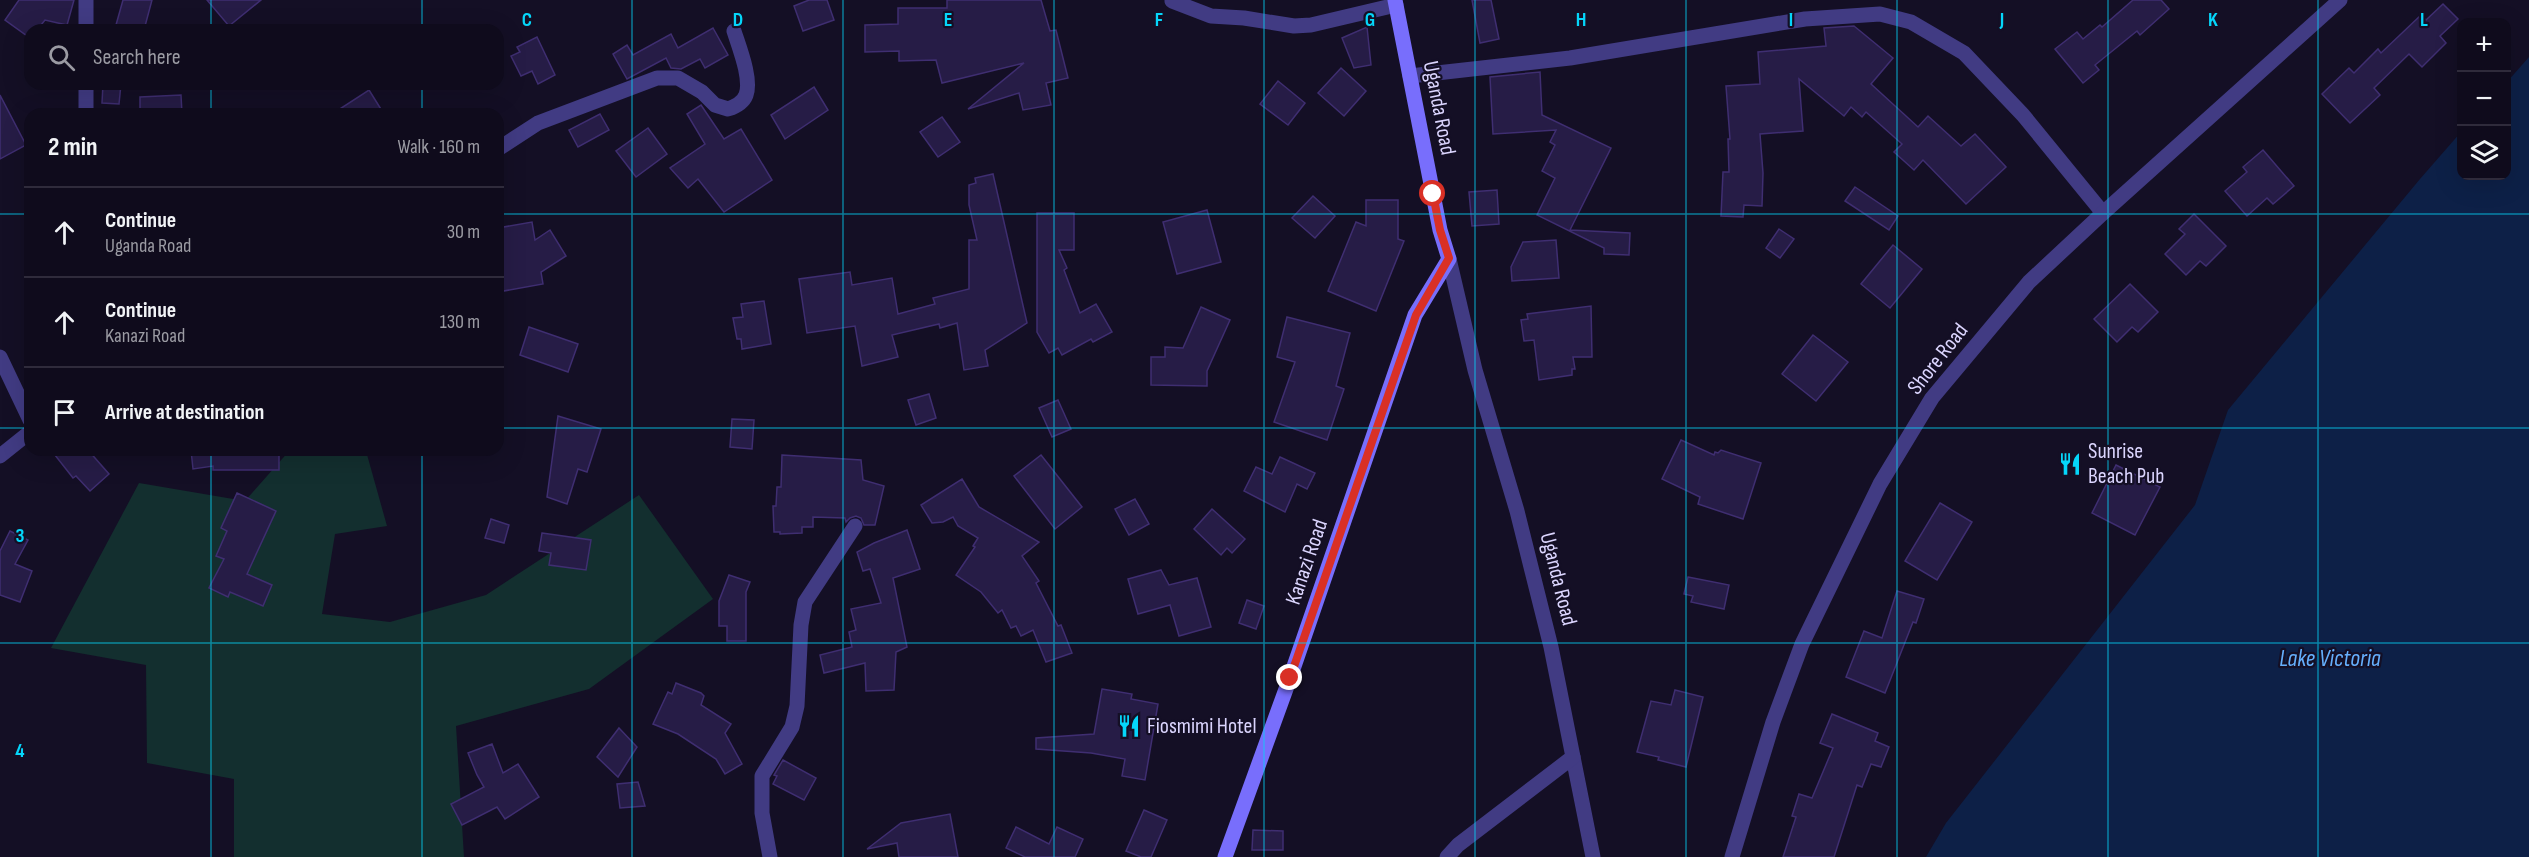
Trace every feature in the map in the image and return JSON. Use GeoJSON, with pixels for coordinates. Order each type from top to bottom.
{"type":"FeatureCollection","features":[{"type":"Feature","properties":{"kind":"main road","name":"Uganda Road"},"geometry":{"type":"LineString","coordinates":[[1395,2],[1440,230],[1449,258]]}},
{"type":"Feature","properties":{"kind":"main road","name":"Kanazi Road"},"geometry":{"type":"LineString","coordinates":[[1225,857],[1294,667],[1416,315],[1449,258]]}},
{"type":"Feature","properties":{"kind":"street"},"geometry":{"type":"LineString","coordinates":[[86,0],[86,24]]}},
{"type":"Feature","properties":{"kind":"street","name":"Shore Road"},"geometry":{"type":"LineString","coordinates":[[1732,857],[1773,722],[1802,644],[1830,582],[1880,483],[1932,398],[2029,282],[2340,0]]}},
{"type":"Feature","properties":{"kind":"street"},"geometry":{"type":"LineString","coordinates":[[1172,1],[1211,16],[1244,18],[1294,26],[1311,25],[1395,2]]}},
{"type":"Feature","properties":{"kind":"street"},"geometry":{"type":"LineString","coordinates":[[1410,76],[1570,58],[1805,19],[1880,14],[1911,22],[1964,53],[2023,115],[2103,213]]}},
{"type":"Feature","properties":{"kind":"street"},"geometry":{"type":"LineString","coordinates":[[504,145],[538,123],[657,78],[678,78],[702,92],[715,105],[728,109],[738,105],[746,95],[746,81],[745,65],[734,31]]}},
{"type":"Feature","properties":{"kind":"street"},"geometry":{"type":"LineString","coordinates":[[86,90],[86,108]]}},
{"type":"Feature","properties":{"kind":"street","name":"Uganda Road"},"geometry":{"type":"LineString","coordinates":[[1449,258],[1475,370],[1517,511],[1551,647],[1593,857]]}},
{"type":"Feature","properties":{"kind":"street"},"geometry":{"type":"LineString","coordinates":[[0,357],[24,407]]}},
{"type":"Feature","properties":{"kind":"street"},"geometry":{"type":"LineString","coordinates":[[0,456],[24,437]]}},
{"type":"Feature","properties":{"kind":"street"},"geometry":{"type":"LineString","coordinates":[[770,857],[762,813],[762,776],[792,727],[797,706],[801,625],[805,602],[855,526]]}},
{"type":"Feature","properties":{"kind":"street"},"geometry":{"type":"LineString","coordinates":[[1447,857],[1458,845],[1573,757]]}},
{"type":"Feature","properties":{"kind":"green space"},"geometry":{"type":"Polygon","coordinates":[[[285,456],[367,456],[387,526],[335,534],[322,614],[390,622],[486,595],[639,495],[713,599],[589,689],[456,726],[464,857],[234,857],[234,779],[147,763],[146,665],[51,648],[139,483],[245,501],[285,456]]]}},
{"type":"Feature","properties":{"kind":"water","name":"Lake Victoria"},"geometry":{"type":"Polygon","coordinates":[[[2529,57],[2529,857],[1926,857],[1946,823],[2195,505],[2228,410],[2420,179],[2457,137],[2457,180],[2511,180],[2511,77],[2529,57]]]}},
{"type":"Feature","properties":{"kind":"building"},"geometry":{"type":"Polygon","coordinates":[[[19,0],[74,0],[67,24],[45,20],[42,24],[24,24],[24,34],[5,20],[19,0]]]}},
{"type":"Feature","properties":{"kind":"building"},"geometry":{"type":"Polygon","coordinates":[[[123,0],[152,0],[146,24],[116,24],[123,0]]]}},
{"type":"Feature","properties":{"kind":"building"},"geometry":{"type":"Polygon","coordinates":[[[207,0],[261,0],[231,24],[227,24],[207,0]]]}},
{"type":"Feature","properties":{"kind":"building"},"geometry":{"type":"Polygon","coordinates":[[[809,0],[827,0],[834,20],[803,31],[794,6],[809,0]]]}},
{"type":"Feature","properties":{"kind":"building"},"geometry":{"type":"Polygon","coordinates":[[[947,0],[1041,0],[1050,31],[1056,30],[1068,78],[1046,83],[1051,105],[1023,110],[1019,93],[968,109],[1024,63],[942,83],[936,60],[899,61],[899,51],[865,52],[865,25],[898,24],[898,8],[947,8],[947,0]]]}},
{"type":"Feature","properties":{"kind":"building"},"geometry":{"type":"Polygon","coordinates":[[[1472,0],[1491,0],[1499,39],[1480,43],[1472,0]]]}},
{"type":"Feature","properties":{"kind":"building"},"geometry":{"type":"Polygon","coordinates":[[[2133,0],[2161,0],[2169,9],[2140,35],[2137,31],[2095,65],[2099,70],[2083,83],[2055,49],[2077,32],[2083,39],[2100,25],[2102,27],[2133,0]]]}},
{"type":"Feature","properties":{"kind":"building"},"geometry":{"type":"Polygon","coordinates":[[[2443,4],[2457,18],[2440,36],[2446,43],[2422,67],[2409,54],[2374,88],[2380,95],[2350,123],[2322,94],[2349,68],[2354,73],[2378,49],[2381,53],[2421,15],[2426,20],[2443,4]]]}},
{"type":"Feature","properties":{"kind":"building"},"geometry":{"type":"Polygon","coordinates":[[[1854,26],[1893,58],[1871,84],[1918,127],[1928,116],[1961,146],[1975,134],[2006,167],[1966,204],[1923,160],[1914,170],[1894,152],[1902,144],[1866,112],[1862,117],[1851,107],[1844,116],[1799,79],[1803,131],[1760,134],[1763,173],[1762,206],[1744,205],[1743,217],[1721,216],[1723,172],[1729,172],[1728,139],[1730,139],[1726,86],[1760,84],[1758,52],[1826,46],[1824,28],[1854,26]]]}},
{"type":"Feature","properties":{"kind":"building"},"geometry":{"type":"Polygon","coordinates":[[[1367,27],[1371,65],[1354,68],[1342,38],[1367,27]]]}},
{"type":"Feature","properties":{"kind":"building"},"geometry":{"type":"Polygon","coordinates":[[[713,28],[728,55],[705,68],[700,59],[681,69],[671,68],[666,58],[627,79],[613,54],[627,45],[633,55],[671,34],[678,48],[713,28]]]}},
{"type":"Feature","properties":{"kind":"building"},"geometry":{"type":"Polygon","coordinates":[[[537,37],[555,75],[538,84],[532,71],[521,76],[511,56],[520,52],[517,47],[537,37]]]}},
{"type":"Feature","properties":{"kind":"building"},"geometry":{"type":"Polygon","coordinates":[[[1341,68],[1366,91],[1344,116],[1318,93],[1341,68]]]}},
{"type":"Feature","properties":{"kind":"building"},"geometry":{"type":"Polygon","coordinates":[[[1540,72],[1542,115],[1611,148],[1570,230],[1630,233],[1629,255],[1604,254],[1604,248],[1537,215],[1555,178],[1542,171],[1555,145],[1550,142],[1556,130],[1493,134],[1490,77],[1540,72]]]}},
{"type":"Feature","properties":{"kind":"building"},"geometry":{"type":"Polygon","coordinates":[[[1278,81],[1305,103],[1288,125],[1260,104],[1278,81]]]}},
{"type":"Feature","properties":{"kind":"building"},"geometry":{"type":"Polygon","coordinates":[[[814,87],[828,110],[785,139],[771,115],[814,87]]]}},
{"type":"Feature","properties":{"kind":"building"},"geometry":{"type":"Polygon","coordinates":[[[103,90],[120,90],[119,104],[102,103],[103,90]]]}},
{"type":"Feature","properties":{"kind":"building"},"geometry":{"type":"Polygon","coordinates":[[[369,90],[380,108],[341,108],[369,90]]]}},
{"type":"Feature","properties":{"kind":"building"},"geometry":{"type":"Polygon","coordinates":[[[0,95],[24,141],[24,146],[0,159],[0,95]]]}},
{"type":"Feature","properties":{"kind":"building"},"geometry":{"type":"Polygon","coordinates":[[[181,95],[182,108],[140,108],[140,97],[181,95]]]}},
{"type":"Feature","properties":{"kind":"building"},"geometry":{"type":"Polygon","coordinates":[[[701,105],[724,139],[741,129],[772,180],[724,212],[698,179],[688,188],[670,168],[705,144],[687,114],[701,105]]]}},
{"type":"Feature","properties":{"kind":"building"},"geometry":{"type":"Polygon","coordinates":[[[600,114],[609,130],[578,147],[569,130],[600,114]]]}},
{"type":"Feature","properties":{"kind":"building"},"geometry":{"type":"Polygon","coordinates":[[[942,117],[960,142],[938,157],[920,132],[942,117]]]}},
{"type":"Feature","properties":{"kind":"building"},"geometry":{"type":"Polygon","coordinates":[[[648,128],[667,154],[636,177],[616,151],[648,128]]]}},
{"type":"Feature","properties":{"kind":"building"},"geometry":{"type":"Polygon","coordinates":[[[2263,150],[2294,186],[2273,204],[2267,198],[2247,216],[2225,191],[2247,172],[2243,167],[2263,150]]]}},
{"type":"Feature","properties":{"kind":"building"},"geometry":{"type":"Polygon","coordinates":[[[993,174],[1027,323],[985,350],[988,366],[964,370],[957,323],[940,328],[939,324],[892,335],[898,357],[862,366],[855,326],[807,333],[799,279],[850,272],[852,285],[892,278],[898,314],[935,304],[933,298],[969,289],[969,240],[977,240],[969,205],[969,185],[976,183],[975,178],[993,174]]]}},
{"type":"Feature","properties":{"kind":"building"},"geometry":{"type":"Polygon","coordinates":[[[1855,187],[1898,216],[1889,230],[1845,201],[1855,187]]]}},
{"type":"Feature","properties":{"kind":"building"},"geometry":{"type":"Polygon","coordinates":[[[1497,190],[1499,224],[1472,226],[1469,192],[1497,190]]]}},
{"type":"Feature","properties":{"kind":"building"},"geometry":{"type":"Polygon","coordinates":[[[1313,196],[1335,216],[1315,238],[1292,218],[1313,196]]]}},
{"type":"Feature","properties":{"kind":"building"},"geometry":{"type":"Polygon","coordinates":[[[1366,200],[1398,200],[1398,239],[1404,241],[1376,311],[1328,291],[1356,222],[1366,226],[1366,200]]]}},
{"type":"Feature","properties":{"kind":"building"},"geometry":{"type":"Polygon","coordinates":[[[1207,210],[1221,262],[1177,274],[1163,222],[1207,210]]]}},
{"type":"Feature","properties":{"kind":"building"},"geometry":{"type":"Polygon","coordinates":[[[1037,213],[1074,213],[1074,250],[1059,250],[1067,268],[1064,270],[1080,313],[1096,304],[1112,332],[1093,342],[1091,339],[1062,355],[1058,348],[1049,353],[1037,332],[1037,213]]]}},
{"type":"Feature","properties":{"kind":"building"},"geometry":{"type":"Polygon","coordinates":[[[2194,214],[2226,246],[2206,266],[2200,261],[2186,275],[2165,254],[2185,234],[2179,229],[2194,214]]]}},
{"type":"Feature","properties":{"kind":"building"},"geometry":{"type":"Polygon","coordinates":[[[532,222],[535,240],[550,230],[566,256],[541,272],[543,284],[504,291],[504,227],[532,222]]]}},
{"type":"Feature","properties":{"kind":"building"},"geometry":{"type":"Polygon","coordinates":[[[1779,229],[1794,239],[1780,258],[1766,248],[1779,229]]]}},
{"type":"Feature","properties":{"kind":"building"},"geometry":{"type":"Polygon","coordinates":[[[1556,240],[1559,278],[1512,281],[1511,267],[1523,242],[1556,240]]]}},
{"type":"Feature","properties":{"kind":"building"},"geometry":{"type":"Polygon","coordinates":[[[1893,245],[1922,269],[1890,308],[1861,284],[1893,245]]]}},
{"type":"Feature","properties":{"kind":"building"},"geometry":{"type":"Polygon","coordinates":[[[2130,284],[2158,312],[2138,332],[2132,327],[2117,342],[2094,319],[2130,284]]]}},
{"type":"Feature","properties":{"kind":"building"},"geometry":{"type":"Polygon","coordinates":[[[764,301],[771,344],[742,349],[741,339],[737,339],[733,318],[743,317],[741,304],[764,301]]]}},
{"type":"Feature","properties":{"kind":"building"},"geometry":{"type":"Polygon","coordinates":[[[1591,306],[1592,357],[1573,357],[1575,369],[1572,369],[1572,375],[1539,380],[1534,340],[1524,341],[1521,320],[1528,319],[1527,314],[1591,306]]]}},
{"type":"Feature","properties":{"kind":"building"},"geometry":{"type":"Polygon","coordinates":[[[1201,307],[1230,320],[1207,371],[1207,386],[1151,385],[1151,357],[1165,357],[1165,347],[1183,348],[1201,307]]]}},
{"type":"Feature","properties":{"kind":"building"},"geometry":{"type":"Polygon","coordinates":[[[1287,317],[1350,333],[1336,386],[1344,389],[1327,440],[1274,422],[1295,362],[1277,357],[1287,317]]]}},
{"type":"Feature","properties":{"kind":"building"},"geometry":{"type":"Polygon","coordinates":[[[529,327],[578,344],[568,372],[520,355],[529,327]]]}},
{"type":"Feature","properties":{"kind":"building"},"geometry":{"type":"Polygon","coordinates":[[[1813,335],[1848,362],[1816,401],[1782,374],[1813,335]]]}},
{"type":"Feature","properties":{"kind":"building"},"geometry":{"type":"Polygon","coordinates":[[[929,394],[936,418],[916,425],[908,400],[929,394]]]}},
{"type":"Feature","properties":{"kind":"building"},"geometry":{"type":"Polygon","coordinates":[[[1058,400],[1071,429],[1052,437],[1039,408],[1058,400]]]}},
{"type":"Feature","properties":{"kind":"building"},"geometry":{"type":"Polygon","coordinates":[[[558,416],[601,429],[587,472],[578,469],[567,504],[547,497],[558,416]]]}},
{"type":"Feature","properties":{"kind":"building"},"geometry":{"type":"Polygon","coordinates":[[[732,419],[754,420],[752,449],[730,447],[732,419]]]}},
{"type":"Feature","properties":{"kind":"building"},"geometry":{"type":"Polygon","coordinates":[[[1681,440],[1714,455],[1715,452],[1718,453],[1721,450],[1761,463],[1743,519],[1698,504],[1700,497],[1662,479],[1681,440]]]}},
{"type":"Feature","properties":{"kind":"building"},"geometry":{"type":"Polygon","coordinates":[[[782,455],[861,460],[863,480],[884,486],[875,525],[864,525],[861,518],[856,516],[846,522],[845,518],[813,517],[813,527],[802,527],[802,533],[774,532],[773,506],[776,506],[777,487],[781,487],[782,455]]]}},
{"type":"Feature","properties":{"kind":"building"},"geometry":{"type":"Polygon","coordinates":[[[1041,455],[1082,507],[1055,529],[1014,476],[1041,455]]]}},
{"type":"Feature","properties":{"kind":"building"},"geometry":{"type":"Polygon","coordinates":[[[56,456],[93,456],[109,474],[90,491],[76,476],[73,478],[56,456]]]}},
{"type":"Feature","properties":{"kind":"building"},"geometry":{"type":"Polygon","coordinates":[[[192,456],[279,456],[279,470],[213,470],[213,466],[193,469],[192,456]]]}},
{"type":"Feature","properties":{"kind":"building"},"geometry":{"type":"Polygon","coordinates":[[[1280,457],[1315,473],[1307,489],[1297,484],[1285,512],[1244,491],[1256,467],[1272,474],[1280,457]]]}},
{"type":"Feature","properties":{"kind":"building"},"geometry":{"type":"Polygon","coordinates":[[[2116,465],[2160,487],[2135,535],[2092,513],[2116,465]]]}},
{"type":"Feature","properties":{"kind":"building"},"geometry":{"type":"Polygon","coordinates":[[[962,479],[979,507],[1039,542],[1022,556],[1039,581],[1036,583],[1058,626],[1061,625],[1072,653],[1046,662],[1033,630],[1021,636],[1016,626],[1011,628],[1002,610],[998,613],[981,592],[956,575],[975,547],[973,546],[978,538],[958,526],[953,517],[943,522],[932,523],[921,505],[962,479]]]}},
{"type":"Feature","properties":{"kind":"building"},"geometry":{"type":"Polygon","coordinates":[[[237,493],[276,511],[247,574],[272,585],[263,606],[230,592],[228,597],[209,588],[224,559],[216,556],[227,531],[221,528],[237,493]]]}},
{"type":"Feature","properties":{"kind":"building"},"geometry":{"type":"Polygon","coordinates":[[[1135,499],[1149,524],[1129,535],[1115,509],[1135,499]]]}},
{"type":"Feature","properties":{"kind":"building"},"geometry":{"type":"Polygon","coordinates":[[[1940,503],[1972,522],[1937,580],[1905,561],[1940,503]]]}},
{"type":"Feature","properties":{"kind":"building"},"geometry":{"type":"Polygon","coordinates":[[[1212,509],[1245,539],[1232,553],[1227,548],[1221,555],[1194,529],[1212,509]]]}},
{"type":"Feature","properties":{"kind":"building"},"geometry":{"type":"Polygon","coordinates":[[[491,519],[509,525],[504,543],[485,538],[491,519]]]}},
{"type":"Feature","properties":{"kind":"building"},"geometry":{"type":"Polygon","coordinates":[[[907,530],[920,569],[893,578],[907,647],[896,652],[894,690],[866,691],[865,663],[824,673],[820,655],[852,647],[849,632],[856,630],[851,609],[881,603],[870,569],[863,571],[857,552],[907,530]]]}},
{"type":"Feature","properties":{"kind":"building"},"geometry":{"type":"Polygon","coordinates":[[[10,531],[28,540],[15,564],[32,571],[20,602],[0,595],[0,551],[10,531]]]}},
{"type":"Feature","properties":{"kind":"building"},"geometry":{"type":"Polygon","coordinates":[[[542,533],[591,540],[586,570],[549,565],[551,553],[539,551],[542,533]]]}},
{"type":"Feature","properties":{"kind":"building"},"geometry":{"type":"Polygon","coordinates":[[[1161,570],[1169,585],[1197,578],[1211,627],[1179,636],[1170,605],[1138,614],[1128,579],[1161,570]]]}},
{"type":"Feature","properties":{"kind":"building"},"geometry":{"type":"Polygon","coordinates":[[[729,575],[750,582],[746,592],[746,641],[727,641],[727,626],[719,626],[719,601],[729,575]]]}},
{"type":"Feature","properties":{"kind":"building"},"geometry":{"type":"Polygon","coordinates":[[[1688,577],[1729,585],[1724,609],[1691,602],[1693,596],[1684,594],[1688,577]]]}},
{"type":"Feature","properties":{"kind":"building"},"geometry":{"type":"Polygon","coordinates":[[[1897,591],[1924,599],[1916,623],[1913,622],[1885,693],[1846,677],[1864,631],[1882,638],[1897,591]]]}},
{"type":"Feature","properties":{"kind":"building"},"geometry":{"type":"Polygon","coordinates":[[[1247,600],[1264,606],[1256,629],[1239,623],[1247,600]]]}},
{"type":"Feature","properties":{"kind":"building"},"geometry":{"type":"Polygon","coordinates":[[[676,683],[701,693],[704,696],[701,705],[731,724],[725,733],[742,764],[725,774],[716,759],[678,734],[653,724],[668,692],[672,694],[676,683]]]}},
{"type":"Feature","properties":{"kind":"building","name":"Fiosmimi Hotel"},"geometry":{"type":"Polygon","coordinates":[[[1102,689],[1132,694],[1131,699],[1158,704],[1145,780],[1122,776],[1125,759],[1091,753],[1036,749],[1036,738],[1094,734],[1102,689]]]}},
{"type":"Feature","properties":{"kind":"building"},"geometry":{"type":"Polygon","coordinates":[[[1675,690],[1703,697],[1686,767],[1637,752],[1651,701],[1671,705],[1675,690]]]}},
{"type":"Feature","properties":{"kind":"building"},"geometry":{"type":"Polygon","coordinates":[[[1832,714],[1878,733],[1875,741],[1889,747],[1881,767],[1871,764],[1862,787],[1857,785],[1834,857],[1783,857],[1796,817],[1792,816],[1799,794],[1812,798],[1833,748],[1820,743],[1832,714]]]}},
{"type":"Feature","properties":{"kind":"building"},"geometry":{"type":"Polygon","coordinates":[[[619,728],[637,747],[618,777],[597,757],[619,728]]]}},
{"type":"Feature","properties":{"kind":"building"},"geometry":{"type":"Polygon","coordinates":[[[492,744],[503,773],[518,764],[539,797],[505,819],[497,807],[462,825],[451,804],[484,787],[468,753],[492,744]]]}},
{"type":"Feature","properties":{"kind":"building"},"geometry":{"type":"Polygon","coordinates":[[[783,760],[816,778],[804,800],[773,784],[777,776],[774,775],[783,760]]]}},
{"type":"Feature","properties":{"kind":"building"},"geometry":{"type":"Polygon","coordinates":[[[638,782],[645,806],[620,808],[617,784],[638,782]]]}},
{"type":"Feature","properties":{"kind":"building"},"geometry":{"type":"Polygon","coordinates":[[[1144,810],[1167,820],[1151,857],[1141,857],[1126,851],[1144,810]]]}},
{"type":"Feature","properties":{"kind":"building"},"geometry":{"type":"Polygon","coordinates":[[[950,814],[958,857],[899,857],[897,843],[867,849],[901,823],[950,814]]]}},
{"type":"Feature","properties":{"kind":"building"},"geometry":{"type":"Polygon","coordinates":[[[1016,827],[1049,844],[1057,827],[1083,839],[1075,857],[1025,857],[1006,848],[1016,827]]]}},
{"type":"Feature","properties":{"kind":"building"},"geometry":{"type":"Polygon","coordinates":[[[1253,830],[1283,831],[1283,850],[1252,850],[1253,830]]]}},
{"type":"Feature","properties":{"kind":"place","name":"Sunrise Beach Pub"},"geometry":{"type":"Point","coordinates":[2070,464]}},
{"type":"Feature","properties":{"kind":"place","name":"Fiosmimi Hotel"},"geometry":{"type":"Point","coordinates":[1129,726]}},
{"type":"Feature","properties":{"kind":"route"},"geometry":{"type":"LineString","coordinates":[[1290,678],[1416,315],[1449,258],[1440,230],[1433,194]]}}]}
